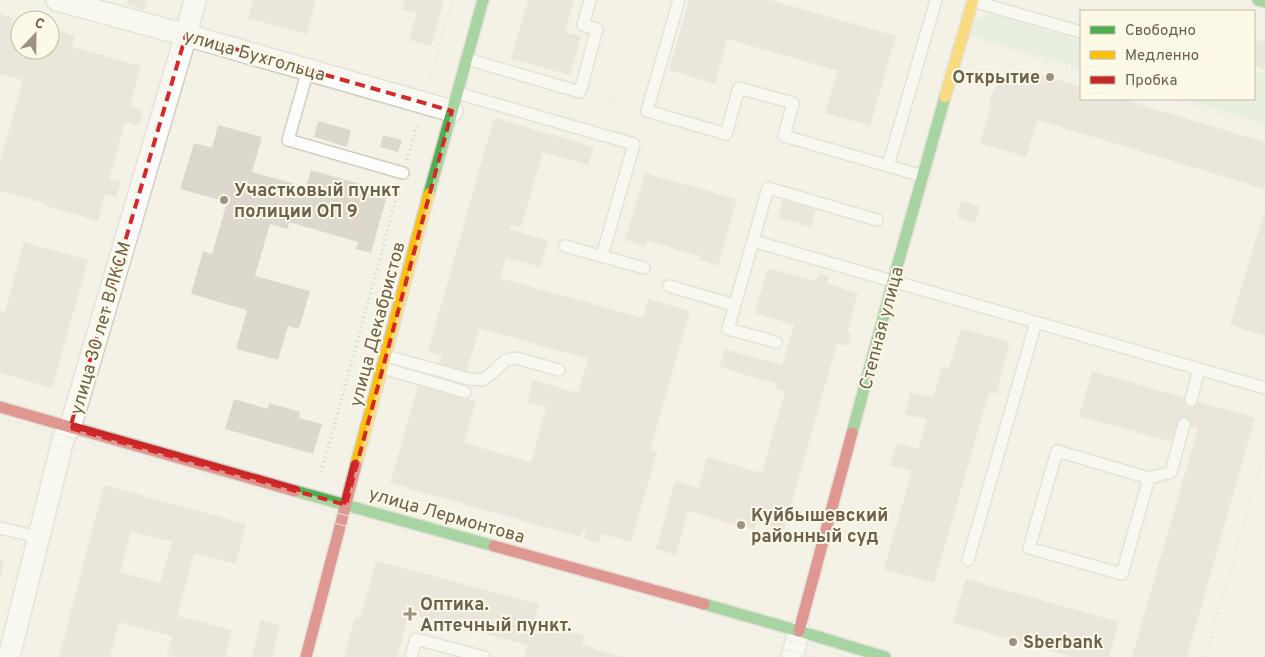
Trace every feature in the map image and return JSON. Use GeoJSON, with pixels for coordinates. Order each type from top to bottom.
{"type":"FeatureCollection","features":[{"type":"Feature","properties":{"kind":"street","name":"улица Бухгольца"},"geometry":{"type":"LineString","coordinates":[[57,0],[424,102],[455,102]]}},
{"type":"Feature","properties":{"kind":"street","name":"улица 30 лет ВЛКСМ"},"geometry":{"type":"LineString","coordinates":[[9,657],[61,446],[64,436],[70,428],[196,0]]}},
{"type":"Feature","properties":{"kind":"street","name":"улица Декабристов"},"geometry":{"type":"LineString","coordinates":[[306,657],[483,0]]}},
{"type":"Feature","properties":{"kind":"street","name":"Степная улица"},"geometry":{"type":"LineString","coordinates":[[792,657],[893,282],[972,0]]}},
{"type":"Feature","properties":{"kind":"street"},"geometry":{"type":"LineString","coordinates":[[1258,0],[1265,2]]}},
{"type":"Feature","properties":{"kind":"street","name":"улица Лермонтова"},"geometry":{"type":"LineString","coordinates":[[0,407],[800,631],[886,657]]}},
{"type":"Feature","properties":{"kind":"lane"},"geometry":{"type":"LineString","coordinates":[[467,59],[580,92],[597,29],[583,25],[590,0]]}},
{"type":"Feature","properties":{"kind":"lane"},"geometry":{"type":"LineString","coordinates":[[679,0],[647,111],[726,134],[739,88],[793,103],[784,136],[923,176]]}},
{"type":"Feature","properties":{"kind":"lane"},"geometry":{"type":"LineString","coordinates":[[888,166],[936,0]]}},
{"type":"Feature","properties":{"kind":"lane"},"geometry":{"type":"LineString","coordinates":[[972,0],[1080,32]]}},
{"type":"Feature","properties":{"kind":"lane"},"geometry":{"type":"LineString","coordinates":[[308,70],[288,140],[404,173]]}},
{"type":"Feature","properties":{"kind":"lane"},"geometry":{"type":"LineString","coordinates":[[455,102],[634,144],[602,256]]}},
{"type":"Feature","properties":{"kind":"lane"},"geometry":{"type":"LineString","coordinates":[[776,342],[728,329],[768,188],[877,220]]}},
{"type":"Feature","properties":{"kind":"lane"},"geometry":{"type":"LineString","coordinates":[[753,241],[1265,388]]}},
{"type":"Feature","properties":{"kind":"lane"},"geometry":{"type":"LineString","coordinates":[[565,246],[644,268]]}},
{"type":"Feature","properties":{"kind":"lane"},"geometry":{"type":"LineString","coordinates":[[669,286],[734,305]]}},
{"type":"Feature","properties":{"kind":"lane"},"geometry":{"type":"LineString","coordinates":[[968,560],[1036,322]]}},
{"type":"Feature","properties":{"kind":"lane"},"geometry":{"type":"LineString","coordinates":[[386,356],[469,379],[482,380],[506,360],[516,358],[559,370]]}},
{"type":"Feature","properties":{"kind":"lane"},"geometry":{"type":"LineString","coordinates":[[383,368],[465,392]]}},
{"type":"Feature","properties":{"kind":"lane"},"geometry":{"type":"LineString","coordinates":[[1191,400],[1199,369]]}},
{"type":"Feature","properties":{"kind":"lane"},"geometry":{"type":"LineString","coordinates":[[1150,478],[1122,574],[1029,548],[1057,451],[1150,478],[1171,472],[1184,424]]}},
{"type":"Feature","properties":{"kind":"lane"},"geometry":{"type":"LineString","coordinates":[[0,528],[38,538]]}},
{"type":"Feature","properties":{"kind":"lane"},"geometry":{"type":"LineString","coordinates":[[411,657],[416,639],[484,657]]}},
{"type":"Feature","properties":{"kind":"path"},"geometry":{"type":"LineString","coordinates":[[321,473],[453,0]]}},
{"type":"Feature","properties":{"kind":"path"},"geometry":{"type":"LineString","coordinates":[[963,36],[1080,71]]}},
{"type":"Feature","properties":{"kind":"path"},"geometry":{"type":"LineString","coordinates":[[580,92],[647,111]]}},
{"type":"Feature","properties":{"kind":"path"},"geometry":{"type":"LineString","coordinates":[[1176,100],[1265,127]]}},
{"type":"Feature","properties":{"kind":"path"},"geometry":{"type":"LineString","coordinates":[[1205,657],[1265,451]]}},
{"type":"Feature","properties":{"kind":"highlighted area"},"geometry":{"type":"Polygon","coordinates":[[[186,35],[452,111],[346,505],[70,428],[186,35]]]}},
{"type":"Feature","properties":{"kind":"green space"},"geometry":{"type":"Polygon","coordinates":[[[990,13],[1080,41],[1080,68],[969,35],[975,20],[990,13]]]}},
{"type":"Feature","properties":{"kind":"green space"},"geometry":{"type":"Polygon","coordinates":[[[1255,71],[1265,74],[1265,124],[1185,100],[1255,100],[1255,71]]]}},
{"type":"Feature","properties":{"kind":"building"},"geometry":{"type":"Polygon","coordinates":[[[128,0],[147,0],[144,10],[127,5],[128,0]]]}},
{"type":"Feature","properties":{"kind":"building"},"geometry":{"type":"Polygon","coordinates":[[[253,0],[316,0],[307,34],[248,18],[253,0]]]}},
{"type":"Feature","properties":{"kind":"building"},"geometry":{"type":"Polygon","coordinates":[[[405,0],[444,0],[431,46],[409,40],[417,13],[402,9],[405,0]]]}},
{"type":"Feature","properties":{"kind":"building"},"geometry":{"type":"Polygon","coordinates":[[[528,0],[574,0],[565,32],[581,36],[570,75],[511,59],[528,0]]]}},
{"type":"Feature","properties":{"kind":"building"},"geometry":{"type":"Polygon","coordinates":[[[689,0],[770,0],[896,36],[870,126],[825,113],[838,71],[727,39],[715,84],[669,70],[689,0]]]}},
{"type":"Feature","properties":{"kind":"building"},"geometry":{"type":"Polygon","coordinates":[[[0,14],[10,17],[10,60],[60,60],[61,31],[75,35],[72,47],[141,66],[130,106],[143,110],[139,126],[125,122],[109,179],[121,182],[116,197],[105,194],[98,221],[0,191],[0,162],[23,80],[0,74],[0,14]]]}},
{"type":"Feature","properties":{"kind":"building"},"geometry":{"type":"Polygon","coordinates":[[[1255,39],[1265,42],[1265,69],[1255,65],[1255,39]]]}},
{"type":"Feature","properties":{"kind":"building"},"geometry":{"type":"Polygon","coordinates":[[[1021,71],[1050,77],[1080,87],[1080,100],[1124,100],[1265,142],[1265,189],[1037,120],[1026,157],[980,143],[991,106],[990,96],[1000,82],[1021,71]]]}},
{"type":"Feature","properties":{"kind":"building"},"geometry":{"type":"Polygon","coordinates":[[[494,118],[594,147],[588,165],[543,152],[521,227],[511,225],[510,229],[548,241],[540,267],[506,258],[500,278],[643,318],[648,299],[690,311],[650,450],[657,452],[631,542],[602,534],[599,543],[583,538],[586,529],[583,529],[580,537],[390,483],[418,385],[476,401],[464,443],[531,462],[546,407],[527,402],[533,380],[578,393],[588,359],[479,328],[466,373],[438,366],[442,355],[428,351],[494,118]]]}},
{"type":"Feature","properties":{"kind":"building"},"geometry":{"type":"Polygon","coordinates":[[[318,121],[351,130],[347,147],[314,137],[318,121]]]}},
{"type":"Feature","properties":{"kind":"building"},"geometry":{"type":"Polygon","coordinates":[[[218,125],[262,137],[252,172],[306,187],[311,170],[388,192],[371,253],[356,249],[358,242],[289,222],[288,229],[270,224],[255,276],[310,291],[299,329],[288,326],[278,360],[236,349],[247,310],[191,294],[203,251],[212,254],[227,202],[180,189],[194,143],[212,148],[218,125]]]}},
{"type":"Feature","properties":{"kind":"building"},"geometry":{"type":"Polygon","coordinates":[[[383,135],[402,140],[398,152],[380,147],[383,135]]]}},
{"type":"Feature","properties":{"kind":"building"},"geometry":{"type":"Polygon","coordinates":[[[645,173],[737,199],[718,266],[698,260],[700,256],[647,241],[646,246],[625,240],[645,173]]]}},
{"type":"Feature","properties":{"kind":"building"},"geometry":{"type":"Polygon","coordinates":[[[783,200],[816,209],[811,227],[778,218],[783,200]]]}},
{"type":"Feature","properties":{"kind":"building"},"geometry":{"type":"Polygon","coordinates":[[[961,201],[980,207],[975,223],[957,217],[961,201]]]}},
{"type":"Feature","properties":{"kind":"building"},"geometry":{"type":"Polygon","coordinates":[[[1265,210],[1265,336],[1230,325],[1265,210]]]}},
{"type":"Feature","properties":{"kind":"building"},"geometry":{"type":"Polygon","coordinates":[[[24,242],[88,260],[52,388],[0,373],[0,311],[5,312],[24,242]]]}},
{"type":"Feature","properties":{"kind":"building"},"geometry":{"type":"Polygon","coordinates":[[[768,268],[816,281],[819,273],[829,276],[827,284],[858,293],[847,332],[851,333],[848,346],[837,343],[784,530],[757,522],[754,530],[688,511],[676,555],[656,549],[675,481],[699,488],[707,457],[762,473],[785,392],[775,389],[777,384],[719,367],[725,349],[782,365],[794,325],[755,313],[768,268]]]}},
{"type":"Feature","properties":{"kind":"building"},"geometry":{"type":"Polygon","coordinates":[[[961,328],[1010,342],[996,394],[989,392],[934,583],[884,569],[912,471],[890,465],[897,443],[918,449],[927,420],[905,414],[911,392],[933,398],[942,366],[949,368],[961,328]]]}},
{"type":"Feature","properties":{"kind":"building"},"geometry":{"type":"Polygon","coordinates":[[[1092,371],[1255,418],[1187,657],[1132,657],[1198,428],[1178,422],[1172,442],[1079,416],[1092,371]]]}},
{"type":"Feature","properties":{"kind":"building"},"geometry":{"type":"Polygon","coordinates":[[[234,399],[268,409],[269,403],[300,412],[299,418],[322,424],[313,454],[225,429],[234,399]]]}},
{"type":"Feature","properties":{"kind":"building"},"geometry":{"type":"Polygon","coordinates":[[[104,485],[246,524],[236,564],[194,553],[177,616],[232,630],[225,657],[177,657],[167,654],[172,636],[119,622],[110,657],[59,657],[104,485]],[[131,531],[120,572],[160,583],[172,542],[131,531]]]}},
{"type":"Feature","properties":{"kind":"building"},"geometry":{"type":"Polygon","coordinates":[[[0,561],[4,562],[1,577],[0,577],[0,561]]]}},
{"type":"Feature","properties":{"kind":"building"},"geometry":{"type":"Polygon","coordinates":[[[376,561],[539,604],[534,622],[585,635],[582,645],[624,657],[524,657],[528,645],[409,614],[397,657],[344,657],[355,617],[360,619],[376,561]]]}},
{"type":"Feature","properties":{"kind":"building"},"geometry":{"type":"Polygon","coordinates":[[[966,579],[1119,622],[1109,657],[1073,657],[953,623],[966,579]]]}},
{"type":"Feature","properties":{"kind":"building"},"geometry":{"type":"Polygon","coordinates":[[[261,620],[280,625],[272,657],[252,657],[261,620]]]}},
{"type":"Feature","properties":{"kind":"tram line"},"geometry":{"type":"LineString","coordinates":[[0,418],[849,657]]}},
{"type":"Feature","properties":{"kind":"tram line"},"geometry":{"type":"LineString","coordinates":[[0,429],[811,657]]}},
{"type":"Feature","properties":{"kind":"traffic: fast"},"geometry":{"type":"LineString","coordinates":[[429,194],[483,0]]}},
{"type":"Feature","properties":{"kind":"traffic: fast"},"geometry":{"type":"LineString","coordinates":[[1258,0],[1265,2]]}},
{"type":"Feature","properties":{"kind":"traffic: fast"},"geometry":{"type":"LineString","coordinates":[[852,433],[945,97]]}},
{"type":"Feature","properties":{"kind":"traffic: fast"},"geometry":{"type":"LineString","coordinates":[[295,491],[494,546]]}},
{"type":"Feature","properties":{"kind":"traffic: fast"},"geometry":{"type":"LineString","coordinates":[[704,604],[885,657]]}},
{"type":"Feature","properties":{"kind":"traffic: slow"},"geometry":{"type":"LineString","coordinates":[[945,97],[973,0]]}},
{"type":"Feature","properties":{"kind":"traffic: slow"},"geometry":{"type":"LineString","coordinates":[[356,465],[429,194]]}},
{"type":"Feature","properties":{"kind":"traffic: jam"},"geometry":{"type":"LineString","coordinates":[[0,407],[295,491]]}},
{"type":"Feature","properties":{"kind":"traffic: jam"},"geometry":{"type":"LineString","coordinates":[[799,631],[852,433]]}},
{"type":"Feature","properties":{"kind":"traffic: jam"},"geometry":{"type":"LineString","coordinates":[[306,657],[356,465]]}},
{"type":"Feature","properties":{"kind":"traffic: jam"},"geometry":{"type":"LineString","coordinates":[[494,546],[704,604]]}},
{"type":"Feature","properties":{"kind":"place","name":"Открытие"},"geometry":{"type":"Point","coordinates":[1050,77]}},
{"type":"Feature","properties":{"kind":"place","name":"Участковый пункт полиции ОП 9"},"geometry":{"type":"Point","coordinates":[224,200]}},
{"type":"Feature","properties":{"kind":"place","name":"Куйбышевский районный суд"},"geometry":{"type":"Point","coordinates":[741,525]}},
{"type":"Feature","properties":{"kind":"place","name":"Оптика. Аптечный пункт."},"geometry":{"type":"Point","coordinates":[410,614]}},
{"type":"Feature","properties":{"kind":"place","name":"Sberbank"},"geometry":{"type":"Point","coordinates":[1013,642]}}]}
